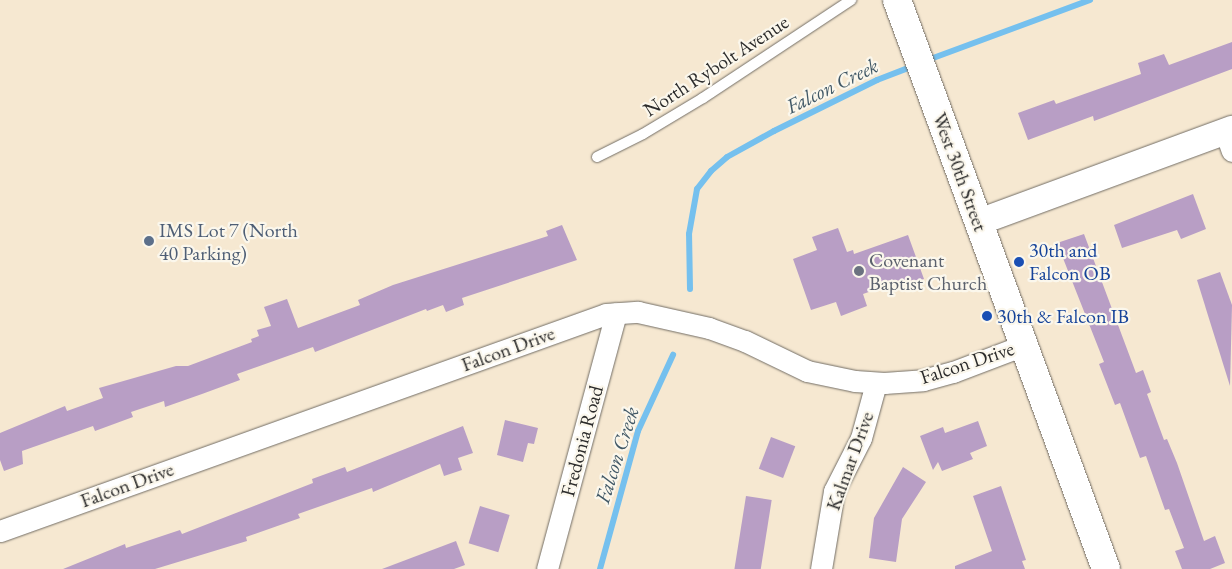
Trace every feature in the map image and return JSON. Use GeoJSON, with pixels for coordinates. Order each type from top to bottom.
{"type":"FeatureCollection","features":[{"type":"Feature","properties":{"kind":"main road","name":"West 30th Street"},"geometry":{"type":"LineString","coordinates":[[901,12],[1106,569]]}},
{"type":"Feature","properties":{"kind":"street"},"geometry":{"type":"LineString","coordinates":[[979,222],[1230,137]]}},
{"type":"Feature","properties":{"kind":"street","name":"Falcon Drive"},"geometry":{"type":"LineString","coordinates":[[0,531],[616,312],[638,312],[709,328],[745,341],[807,371],[835,378],[876,383],[942,376],[1024,345]]}},
{"type":"Feature","properties":{"kind":"street","name":"Fredonia Road"},"geometry":{"type":"LineString","coordinates":[[547,569],[616,312]]}},
{"type":"Feature","properties":{"kind":"street","name":"Kalmar Drive"},"geometry":{"type":"LineString","coordinates":[[821,569],[834,491],[860,438],[876,383]]}},
{"type":"Feature","properties":{"kind":"lane","name":"North Rybolt Avenue"},"geometry":{"type":"LineString","coordinates":[[597,157],[681,111],[851,0]]}},
{"type":"Feature","properties":{"kind":"building"},"geometry":{"type":"Polygon","coordinates":[[[1232,42],[1232,69],[1094,121],[1093,116],[1028,140],[1018,113],[1054,100],[1056,104],[1141,74],[1138,63],[1164,54],[1169,65],[1232,42]]]}},
{"type":"Feature","properties":{"kind":"building"},"geometry":{"type":"Polygon","coordinates":[[[1193,194],[1206,229],[1181,239],[1177,230],[1122,248],[1114,225],[1193,194]]]}},
{"type":"Feature","properties":{"kind":"building"},"geometry":{"type":"Polygon","coordinates":[[[562,225],[577,260],[462,298],[464,305],[446,312],[443,305],[427,311],[426,309],[315,352],[313,347],[237,374],[240,380],[202,394],[165,407],[164,401],[131,412],[133,417],[95,431],[93,426],[22,451],[23,464],[4,471],[0,460],[0,433],[65,406],[67,411],[103,398],[99,388],[176,366],[188,366],[252,342],[251,339],[259,336],[257,330],[271,326],[264,307],[287,299],[298,328],[360,305],[358,300],[393,285],[548,236],[546,231],[562,225]]]}},
{"type":"Feature","properties":{"kind":"building","name":"Covenant Baptist Church"},"geometry":{"type":"Polygon","coordinates":[[[838,228],[847,252],[853,250],[854,254],[908,235],[924,279],[905,285],[903,280],[863,294],[867,306],[841,316],[836,302],[811,310],[793,259],[817,250],[812,237],[838,228]]]}},
{"type":"Feature","properties":{"kind":"building"},"geometry":{"type":"Polygon","coordinates":[[[1084,234],[1136,373],[1143,370],[1151,392],[1147,394],[1164,440],[1167,439],[1177,463],[1204,541],[1215,536],[1225,563],[1210,569],[1182,569],[1175,551],[1184,548],[1169,509],[1165,510],[1146,456],[1140,458],[1120,403],[1115,405],[1099,364],[1104,362],[1057,243],[1084,234]]]}},
{"type":"Feature","properties":{"kind":"building"},"geometry":{"type":"Polygon","coordinates":[[[1220,272],[1232,305],[1230,386],[1197,280],[1220,272]]]}},
{"type":"Feature","properties":{"kind":"building"},"geometry":{"type":"Polygon","coordinates":[[[505,420],[538,428],[534,444],[528,443],[523,462],[497,455],[505,420]]]}},
{"type":"Feature","properties":{"kind":"building"},"geometry":{"type":"Polygon","coordinates":[[[978,421],[987,446],[970,453],[973,459],[942,471],[938,462],[933,470],[920,436],[943,427],[945,433],[978,421]]]}},
{"type":"Feature","properties":{"kind":"building"},"geometry":{"type":"Polygon","coordinates":[[[463,426],[473,453],[458,458],[462,470],[444,476],[440,464],[373,492],[372,488],[298,514],[300,518],[246,537],[247,541],[155,569],[63,569],[125,544],[126,548],[180,530],[182,534],[313,483],[312,479],[345,467],[347,472],[463,426]]]}},
{"type":"Feature","properties":{"kind":"building"},"geometry":{"type":"Polygon","coordinates":[[[771,437],[795,446],[783,478],[759,469],[771,437]]]}},
{"type":"Feature","properties":{"kind":"building"},"geometry":{"type":"Polygon","coordinates":[[[903,467],[926,482],[902,519],[896,562],[869,558],[874,518],[903,467]]]}},
{"type":"Feature","properties":{"kind":"building"},"geometry":{"type":"Polygon","coordinates":[[[1001,486],[1026,560],[1022,561],[1025,569],[955,569],[955,566],[992,551],[973,496],[1001,486]]]}},
{"type":"Feature","properties":{"kind":"building"},"geometry":{"type":"Polygon","coordinates":[[[746,496],[772,500],[761,569],[734,569],[746,496]]]}},
{"type":"Feature","properties":{"kind":"building"},"geometry":{"type":"Polygon","coordinates":[[[480,506],[510,515],[498,552],[469,543],[480,506]]]}},
{"type":"Feature","properties":{"kind":"building"},"geometry":{"type":"Polygon","coordinates":[[[456,541],[465,565],[454,569],[382,569],[456,541]]]}},
{"type":"Feature","properties":{"kind":"waterway","name":"Falcon Creek"},"geometry":{"type":"LineString","coordinates":[[925,61],[1090,0]]}},
{"type":"Feature","properties":{"kind":"waterway","name":"Falcon Creek"},"geometry":{"type":"LineString","coordinates":[[690,289],[689,234],[697,189],[711,171],[727,157],[774,131],[877,80],[914,66]]}},
{"type":"Feature","properties":{"kind":"waterway","name":"Falcon Creek"},"geometry":{"type":"LineString","coordinates":[[600,569],[638,431],[673,355]]}},
{"type":"Feature","properties":{"kind":"place","name":"IMS Lot 7 (North 40 Parking)"},"geometry":{"type":"Point","coordinates":[149,241]}},
{"type":"Feature","properties":{"kind":"place","name":"30th and Falcon OB"},"geometry":{"type":"Point","coordinates":[1019,262]}},
{"type":"Feature","properties":{"kind":"place","name":"Covenant Baptist Church"},"geometry":{"type":"Point","coordinates":[859,271]}},
{"type":"Feature","properties":{"kind":"place","name":"30th & Falcon IB"},"geometry":{"type":"Point","coordinates":[987,316]}}]}
